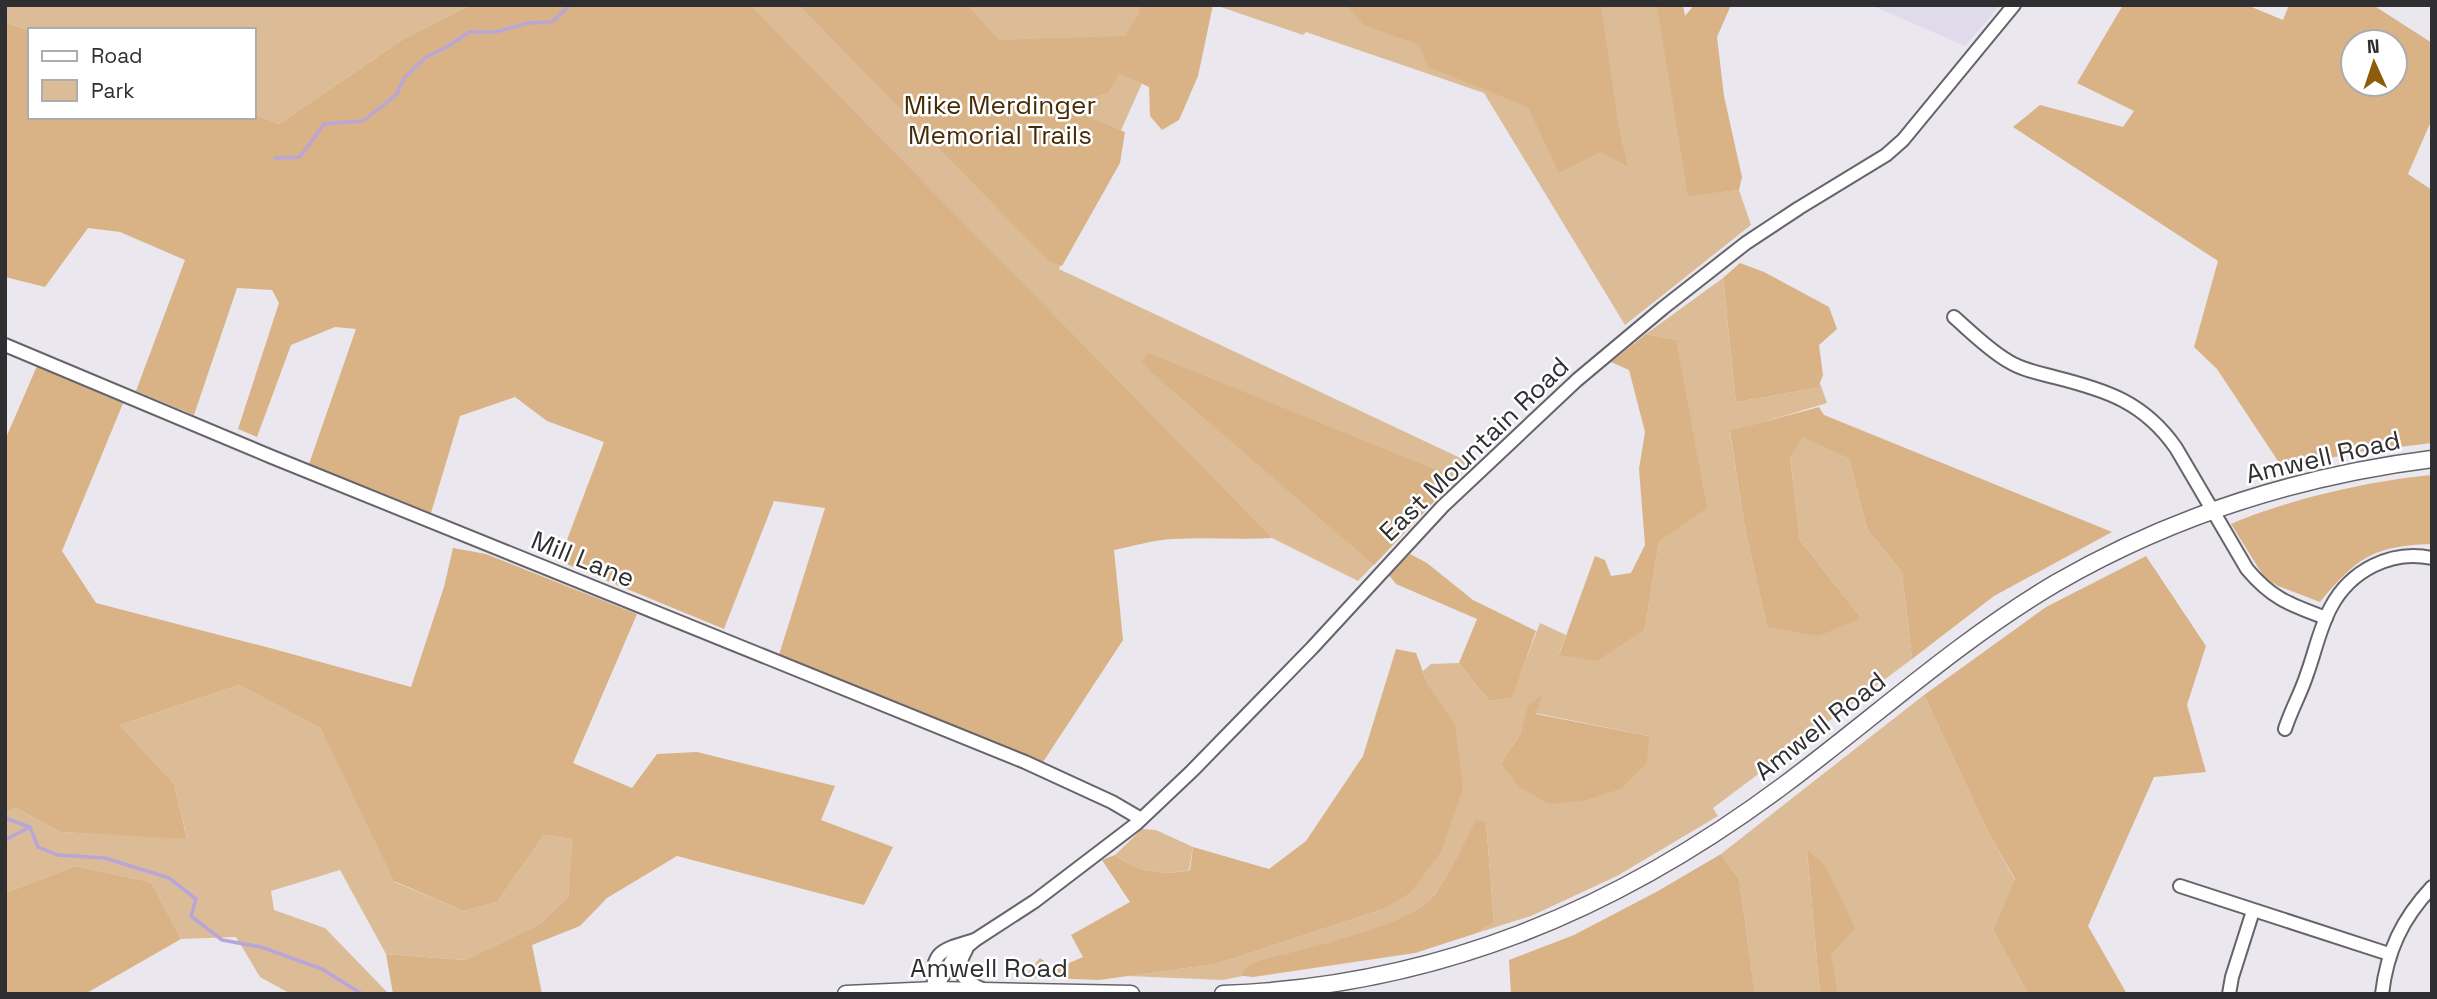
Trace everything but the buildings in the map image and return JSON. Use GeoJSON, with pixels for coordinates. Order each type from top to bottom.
{"type":"FeatureCollection","features":[{"type":"Feature","properties":{"kind":"main road","name":"Amwell Road"},"geometry":{"type":"LineString","coordinates":[[1223,994],[1256,993],[1357,980],[1436,962],[1503,941],[1565,917],[1654,873],[1722,830],[2011,611],[2073,573],[2140,539],[2267,491],[2380,466],[2432,459]]}},
{"type":"Feature","properties":{"kind":"main road","name":"Amwell Road"},"geometry":{"type":"LineString","coordinates":[[846,994],[1131,994]]}},
{"type":"Feature","properties":{"kind":"street","name":"East Mountain Road"},"geometry":{"type":"LineString","coordinates":[[935,992],[932,974],[937,958],[948,948],[971,945],[1035,901],[1141,819],[1255,707],[1443,506],[1527,425],[1617,346],[1746,243],[1886,155],[1923,117],[2014,5]]}},
{"type":"Feature","properties":{"kind":"street"},"geometry":{"type":"LineString","coordinates":[[1954,317],[2009,362],[2099,388],[2136,408],[2166,435],[2247,569],[2269,593],[2284,602],[2326,618]]}},
{"type":"Feature","properties":{"kind":"street","name":"Mill Lane"},"geometry":{"type":"LineString","coordinates":[[5,345],[285,462],[1025,762],[1112,802],[1141,819]]}},
{"type":"Feature","properties":{"kind":"street"},"geometry":{"type":"LineString","coordinates":[[2284,729],[2306,678],[2326,618],[2341,592],[2364,570],[2394,558],[2432,558]]}},
{"type":"Feature","properties":{"kind":"street"},"geometry":{"type":"LineString","coordinates":[[2180,886],[2389,954]]}},
{"type":"Feature","properties":{"kind":"street"},"geometry":{"type":"LineString","coordinates":[[2382,994],[2389,954],[2410,914],[2432,887]]}},
{"type":"Feature","properties":{"kind":"street"},"geometry":{"type":"LineString","coordinates":[[2229,994],[2232,976],[2253,911]]}},
{"type":"Feature","properties":{"kind":"street"},"geometry":{"type":"LineString","coordinates":[[971,945],[959,966],[970,984],[989,992]]}},
{"type":"Feature","properties":{"kind":"shaded area"},"geometry":{"type":"Polygon","coordinates":[[[1871,5],[2000,5],[1965,46],[1871,5]]]}},
{"type":"Feature","properties":{"kind":"green space"},"geometry":{"type":"Polygon","coordinates":[[[5,5],[470,5],[402,40],[279,124],[256,115],[256,28],[28,28],[28,30],[5,22],[5,5]]]}},
{"type":"Feature","properties":{"kind":"green space"},"geometry":{"type":"Polygon","coordinates":[[[470,5],[750,5],[1272,538],[1173,539],[1114,550],[1123,640],[1043,762],[778,658],[825,508],[774,501],[724,629],[559,561],[604,442],[547,421],[515,397],[460,416],[431,513],[309,464],[356,329],[335,327],[291,345],[257,437],[238,429],[279,303],[272,290],[237,288],[194,415],[136,391],[185,260],[120,232],[88,228],[45,287],[5,277],[5,22],[28,30],[28,119],[256,119],[256,115],[279,124],[402,40],[470,5]]]}},
{"type":"Feature","properties":{"kind":"green space","name":"Mike Merdinger Memorial Trails"},"geometry":{"type":"Polygon","coordinates":[[[718,5],[1177,5],[1059,269],[1471,463],[1358,581],[1272,538],[718,5]]]}},
{"type":"Feature","properties":{"kind":"green space"},"geometry":{"type":"Polygon","coordinates":[[[799,5],[967,5],[999,40],[1125,36],[1139,13],[1139,5],[1213,5],[1198,76],[1179,120],[1162,130],[1150,116],[1149,87],[1119,73],[1109,92],[1082,101],[1093,119],[1125,132],[1120,163],[1062,266],[1049,261],[799,5]]]}},
{"type":"Feature","properties":{"kind":"green space"},"geometry":{"type":"Polygon","coordinates":[[[1215,5],[1674,5],[1710,193],[1739,190],[1751,225],[1625,325],[1484,93],[1306,32],[1303,35],[1215,5]]]}},
{"type":"Feature","properties":{"kind":"green space"},"geometry":{"type":"Polygon","coordinates":[[[1345,5],[1601,5],[1619,129],[1628,167],[1601,152],[1559,173],[1528,107],[1428,67],[1419,45],[1364,25],[1345,5]]]}},
{"type":"Feature","properties":{"kind":"green space"},"geometry":{"type":"Polygon","coordinates":[[[1657,5],[1683,5],[1685,16],[1694,5],[1731,5],[1717,37],[1724,96],[1742,177],[1739,190],[1688,196],[1657,5]]]}},
{"type":"Feature","properties":{"kind":"green space"},"geometry":{"type":"Polygon","coordinates":[[[2123,5],[2247,5],[2283,20],[2289,5],[2373,5],[2409,28],[2339,28],[2339,98],[2409,98],[2409,28],[2432,43],[2432,119],[2408,174],[2432,190],[2432,443],[2366,451],[2282,467],[2217,369],[2194,347],[2218,261],[2013,127],[2040,105],[2123,127],[2134,111],[2077,83],[2123,5]]]}},
{"type":"Feature","properties":{"kind":"green space"},"geometry":{"type":"Polygon","coordinates":[[[1740,263],[1764,272],[1829,307],[1837,329],[1819,345],[1823,375],[1818,388],[1736,402],[1723,278],[1740,263]]]}},
{"type":"Feature","properties":{"kind":"green space"},"geometry":{"type":"Polygon","coordinates":[[[1723,278],[1736,402],[1818,388],[1820,383],[1827,403],[1730,432],[1745,529],[1767,627],[1861,618],[1800,540],[1790,458],[1803,436],[1849,459],[1867,529],[1902,572],[1912,659],[1713,808],[1718,816],[1617,876],[1531,916],[1477,933],[1494,920],[1486,822],[1476,821],[1451,869],[1433,896],[1419,908],[1398,919],[1344,940],[1243,970],[1243,976],[1223,980],[1128,976],[1216,964],[1381,910],[1428,685],[1423,671],[1431,664],[1459,663],[1489,701],[1511,698],[1540,623],[1566,635],[1559,654],[1645,629],[1659,541],[1676,340],[1646,334],[1723,278]],[[1542,695],[1501,763],[1649,736],[1535,713],[1542,695]]]}},
{"type":"Feature","properties":{"kind":"green space"},"geometry":{"type":"Polygon","coordinates":[[[1646,334],[1676,340],[1707,508],[1659,541],[1645,629],[1597,661],[1559,655],[1595,556],[1605,560],[1611,576],[1631,573],[1645,545],[1639,469],[1645,432],[1629,370],[1611,362],[1646,334]]]}},
{"type":"Feature","properties":{"kind":"green space"},"geometry":{"type":"Polygon","coordinates":[[[1148,353],[1456,478],[1374,565],[1152,373],[1142,361],[1148,353]]]}},
{"type":"Feature","properties":{"kind":"green space"},"geometry":{"type":"Polygon","coordinates":[[[37,366],[124,401],[62,551],[96,603],[411,687],[444,587],[453,548],[486,554],[637,614],[573,763],[632,788],[657,754],[697,752],[835,786],[821,820],[893,847],[864,905],[677,856],[607,898],[580,926],[532,945],[542,994],[393,994],[386,954],[465,960],[540,924],[568,897],[573,839],[544,835],[497,902],[463,911],[394,881],[320,728],[239,685],[120,725],[174,784],[187,839],[60,832],[16,808],[5,813],[5,440],[37,366]]]}},
{"type":"Feature","properties":{"kind":"green space"},"geometry":{"type":"Polygon","coordinates":[[[1819,407],[1824,415],[2112,532],[1994,596],[1912,659],[1902,572],[1867,529],[1849,459],[1803,437],[1790,458],[1800,540],[1861,618],[1819,636],[1767,627],[1745,529],[1730,431],[1819,407]]]}},
{"type":"Feature","properties":{"kind":"green space"},"geometry":{"type":"Polygon","coordinates":[[[2432,475],[2432,544],[2394,548],[2367,557],[2345,575],[2320,602],[2278,586],[2264,577],[2231,524],[2330,492],[2383,481],[2432,475]]]}},
{"type":"Feature","properties":{"kind":"green space"},"geometry":{"type":"Polygon","coordinates":[[[1410,554],[1427,563],[1473,600],[1536,631],[1512,698],[1489,701],[1459,663],[1477,619],[1396,584],[1389,575],[1410,554]]]}},
{"type":"Feature","properties":{"kind":"green space"},"geometry":{"type":"Polygon","coordinates":[[[2146,556],[2206,646],[2187,705],[2206,772],[2154,777],[2088,926],[2127,994],[2028,994],[1993,930],[2015,879],[1990,836],[1924,695],[2046,607],[2146,556]]]}},
{"type":"Feature","properties":{"kind":"green space"},"geometry":{"type":"Polygon","coordinates":[[[1396,649],[1416,653],[1428,685],[1455,725],[1463,788],[1441,852],[1410,893],[1381,910],[1216,964],[1099,980],[1024,977],[1040,958],[1055,969],[1083,957],[1071,935],[1130,902],[1102,860],[1115,855],[1141,869],[1180,872],[1190,870],[1193,847],[1269,869],[1306,841],[1363,756],[1396,649]]]}},
{"type":"Feature","properties":{"kind":"green space"},"geometry":{"type":"Polygon","coordinates":[[[239,685],[320,728],[395,882],[463,911],[497,902],[544,835],[574,839],[568,897],[540,924],[465,960],[386,954],[340,870],[271,891],[274,910],[325,928],[389,994],[291,994],[260,977],[236,937],[181,939],[151,882],[75,866],[5,893],[5,813],[16,808],[60,832],[187,838],[174,784],[120,725],[239,685]]]}},
{"type":"Feature","properties":{"kind":"green space"},"geometry":{"type":"Polygon","coordinates":[[[1543,694],[1536,714],[1649,736],[1647,763],[1621,789],[1583,801],[1548,804],[1518,786],[1501,763],[1521,733],[1528,706],[1543,694]]]}},
{"type":"Feature","properties":{"kind":"green space"},"geometry":{"type":"Polygon","coordinates":[[[1924,695],[1990,836],[2015,880],[1993,930],[2028,994],[1838,994],[1807,851],[1820,994],[1755,994],[1739,879],[1721,854],[1924,695]]]}},
{"type":"Feature","properties":{"kind":"green space"},"geometry":{"type":"Polygon","coordinates":[[[1476,820],[1486,822],[1494,921],[1477,933],[1415,953],[1253,977],[1243,976],[1243,970],[1255,962],[1377,928],[1420,907],[1440,886],[1476,820]]]}},
{"type":"Feature","properties":{"kind":"green space"},"geometry":{"type":"Polygon","coordinates":[[[1142,829],[1156,830],[1193,847],[1189,870],[1170,873],[1150,871],[1123,861],[1115,855],[1142,829]]]}},
{"type":"Feature","properties":{"kind":"green space"},"geometry":{"type":"Polygon","coordinates":[[[1807,850],[1825,865],[1855,928],[1831,955],[1838,994],[1820,994],[1807,850]]]}},
{"type":"Feature","properties":{"kind":"green space"},"geometry":{"type":"Polygon","coordinates":[[[1721,854],[1739,879],[1755,994],[1511,994],[1509,960],[1574,935],[1721,854]]]}},
{"type":"Feature","properties":{"kind":"green space"},"geometry":{"type":"Polygon","coordinates":[[[75,866],[151,882],[181,939],[85,994],[5,994],[5,893],[75,866]]]}},
{"type":"Feature","properties":{"kind":"waterway"},"geometry":{"type":"LineString","coordinates":[[275,158],[300,157],[324,124],[363,121],[396,95],[405,77],[426,57],[469,32],[495,32],[529,23],[552,22],[570,5]]}},
{"type":"Feature","properties":{"kind":"waterway"},"geometry":{"type":"LineString","coordinates":[[5,818],[30,827],[38,847],[58,855],[105,858],[169,878],[196,899],[191,916],[222,940],[261,947],[322,969],[362,994]]}},
{"type":"Feature","properties":{"kind":"waterway"},"geometry":{"type":"LineString","coordinates":[[5,840],[30,827]]}}]}
